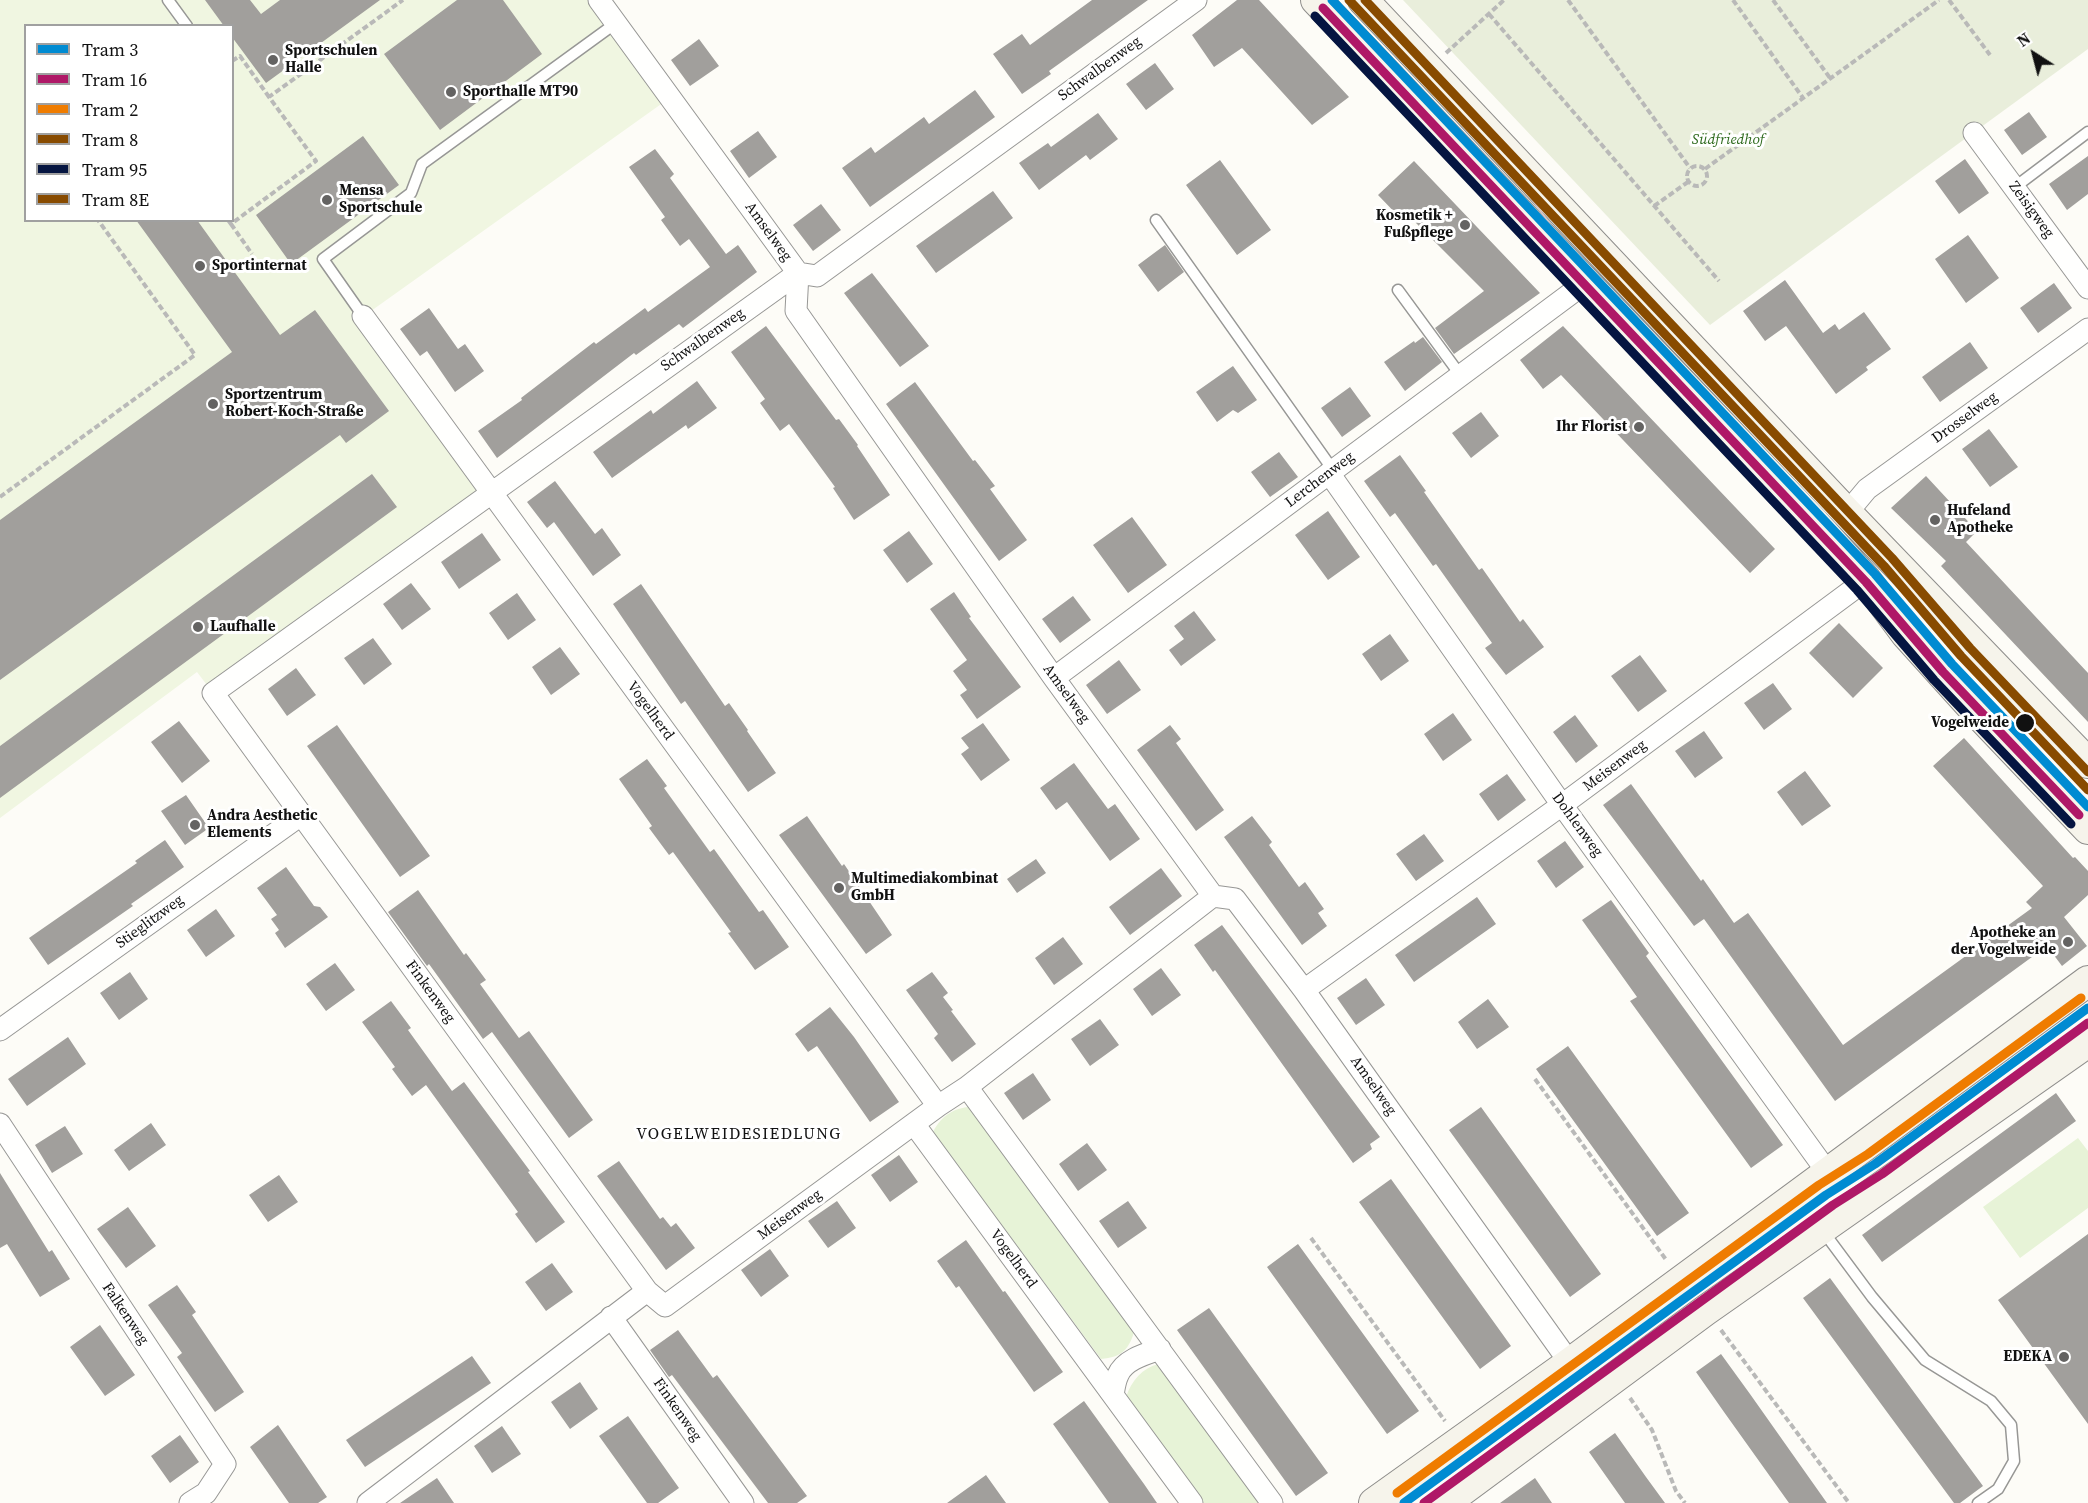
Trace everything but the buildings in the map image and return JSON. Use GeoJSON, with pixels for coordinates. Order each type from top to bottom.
{"type":"FeatureCollection","features":[{"type":"Feature","properties":{"kind":"street","name":"Amselweg"},"geometry":{"type":"LineString","coordinates":[[599,0],[798,273],[796,311],[1054,678],[1213,896],[1236,898],[1570,1363]]}},
{"type":"Feature","properties":{"kind":"street","name":"Schwalbenweg"},"geometry":{"type":"LineString","coordinates":[[213,693],[798,273],[817,276],[1196,0]]}},
{"type":"Feature","properties":{"kind":"street"},"geometry":{"type":"LineString","coordinates":[[1316,0],[1812,520],[1866,580],[1906,634],[1979,715],[2088,829]]}},
{"type":"Feature","properties":{"kind":"street"},"geometry":{"type":"LineString","coordinates":[[1363,0],[1847,513],[2088,763]]}},
{"type":"Feature","properties":{"kind":"street","name":"Zeisigweg"},"geometry":{"type":"LineString","coordinates":[[1974,133],[2088,288]]}},
{"type":"Feature","properties":{"kind":"street","name":"Lerchenweg"},"geometry":{"type":"LineString","coordinates":[[1054,678],[1586,284]]}},
{"type":"Feature","properties":{"kind":"street","name":"Vogelherd"},"geometry":{"type":"LineString","coordinates":[[363,316],[938,1106]]}},
{"type":"Feature","properties":{"kind":"street","name":"Drosselweg"},"geometry":{"type":"LineString","coordinates":[[1847,513],[1867,489],[2088,329]]}},
{"type":"Feature","properties":{"kind":"street","name":"Dohlenweg"},"geometry":{"type":"LineString","coordinates":[[1331,471],[1562,805],[1828,1173]]}},
{"type":"Feature","properties":{"kind":"street","name":"Meisenweg"},"geometry":{"type":"LineString","coordinates":[[1304,990],[1562,805],[1866,580]]}},
{"type":"Feature","properties":{"kind":"street","name":"Finkenweg"},"geometry":{"type":"LineString","coordinates":[[213,693],[647,1291]]}},
{"type":"Feature","properties":{"kind":"street","name":"Stieglitzweg"},"geometry":{"type":"LineString","coordinates":[[0,1030],[300,815]]}},
{"type":"Feature","properties":{"kind":"street","name":"Meisenweg"},"geometry":{"type":"LineString","coordinates":[[647,1291],[665,1306],[967,1087],[1213,896]]}},
{"type":"Feature","properties":{"kind":"street"},"geometry":{"type":"LineString","coordinates":[[1374,1503],[1570,1363],[2088,981]]}},
{"type":"Feature","properties":{"kind":"street"},"geometry":{"type":"LineString","coordinates":[[1445,1503],[1706,1310],[2088,1042]]}},
{"type":"Feature","properties":{"kind":"street"},"geometry":{"type":"LineString","coordinates":[[967,1087],[1272,1503]]}},
{"type":"Feature","properties":{"kind":"street","name":"Falkenweg"},"geometry":{"type":"LineString","coordinates":[[0,1124],[225,1464],[203,1500]]}},
{"type":"Feature","properties":{"kind":"street","name":"Vogelherd"},"geometry":{"type":"LineString","coordinates":[[914,1124],[1192,1503]]}},
{"type":"Feature","properties":{"kind":"street"},"geometry":{"type":"LineString","coordinates":[[368,1503],[647,1291]]}},
{"type":"Feature","properties":{"kind":"street","name":"Finkenweg"},"geometry":{"type":"LineString","coordinates":[[611,1317],[743,1503]]}},
{"type":"Feature","properties":{"kind":"street"},"geometry":{"type":"LineString","coordinates":[[1113,1395],[1118,1374],[1125,1366],[1145,1354],[1160,1349]]}},
{"type":"Feature","properties":{"kind":"lane"},"geometry":{"type":"LineString","coordinates":[[168,0],[186,24]]}},
{"type":"Feature","properties":{"kind":"lane"},"geometry":{"type":"LineString","coordinates":[[363,316],[323,259],[411,194],[422,164],[616,23]]}},
{"type":"Feature","properties":{"kind":"lane"},"geometry":{"type":"LineString","coordinates":[[2014,187],[2088,132]]}},
{"type":"Feature","properties":{"kind":"lane"},"geometry":{"type":"LineString","coordinates":[[1156,220],[1331,471]]}},
{"type":"Feature","properties":{"kind":"lane"},"geometry":{"type":"LineString","coordinates":[[1398,290],[1461,376]]}},
{"type":"Feature","properties":{"kind":"lane"},"geometry":{"type":"LineString","coordinates":[[1821,1228],[1872,1297],[1925,1360],[1991,1401],[2011,1425],[2013,1461],[1998,1489],[1978,1503]]}},
{"type":"Feature","properties":{"kind":"path"},"geometry":{"type":"LineString","coordinates":[[269,97],[403,0]]}},
{"type":"Feature","properties":{"kind":"path"},"geometry":{"type":"LineString","coordinates":[[1450,50],[1504,0]]}},
{"type":"Feature","properties":{"kind":"path"},"geometry":{"type":"LineString","coordinates":[[1568,0],[1690,168]]}},
{"type":"Feature","properties":{"kind":"path"},"geometry":{"type":"LineString","coordinates":[[1733,0],[1803,98]]}},
{"type":"Feature","properties":{"kind":"path"},"geometry":{"type":"LineString","coordinates":[[1773,0],[1830,78]]}},
{"type":"Feature","properties":{"kind":"path"},"geometry":{"type":"LineString","coordinates":[[1705,169],[1939,0]]}},
{"type":"Feature","properties":{"kind":"path"},"geometry":{"type":"LineString","coordinates":[[1949,0],[1990,55]]}},
{"type":"Feature","properties":{"kind":"path"},"geometry":{"type":"LineString","coordinates":[[1489,14],[1719,281]]}},
{"type":"Feature","properties":{"kind":"path"},"geometry":{"type":"LineString","coordinates":[[234,60],[240,56],[316,161],[234,218]]}},
{"type":"Feature","properties":{"kind":"path"},"geometry":{"type":"LineString","coordinates":[[1698,165],[1705,169],[1707,176],[1704,183],[1696,186],[1688,182],[1687,175],[1690,168],[1698,165]]}},
{"type":"Feature","properties":{"kind":"path"},"geometry":{"type":"LineString","coordinates":[[1654,207],[1688,182]]}},
{"type":"Feature","properties":{"kind":"path"},"geometry":{"type":"LineString","coordinates":[[0,497],[195,355],[99,222]]}},
{"type":"Feature","properties":{"kind":"path"},"geometry":{"type":"LineString","coordinates":[[229,222],[252,254]]}},
{"type":"Feature","properties":{"kind":"path"},"geometry":{"type":"LineString","coordinates":[[1534,1079],[1681,1281]]}},
{"type":"Feature","properties":{"kind":"path"},"geometry":{"type":"LineString","coordinates":[[1311,1238],[1445,1421]]}},
{"type":"Feature","properties":{"kind":"path"},"geometry":{"type":"LineString","coordinates":[[1706,1310],[1849,1503]]}},
{"type":"Feature","properties":{"kind":"path"},"geometry":{"type":"LineString","coordinates":[[1614,1377],[1652,1430],[1676,1491],[1685,1503]]}},
{"type":"Feature","properties":{"kind":"green space","name":"Sportzentrum Robert-Koch-Straße"},"geometry":{"type":"Polygon","coordinates":[[[0,0],[599,0],[671,97],[364,316],[490,492],[213,693],[197,672],[0,818],[0,0]]]}},
{"type":"Feature","properties":{"kind":"green space","name":"Südfriedhof"},"geometry":{"type":"Polygon","coordinates":[[[1403,0],[2088,0],[2088,49],[1710,325],[1403,0]]]}},
{"type":"Feature","properties":{"kind":"green space"},"geometry":{"type":"Polygon","coordinates":[[[975,1106],[1135,1329],[1127,1347],[1119,1354],[1101,1359],[933,1132],[945,1116],[961,1108],[975,1106]]]}},
{"type":"Feature","properties":{"kind":"green space"},"geometry":{"type":"Polygon","coordinates":[[[2078,1138],[2088,1151],[2088,1208],[2020,1258],[1983,1207],[2078,1138]]]}},
{"type":"Feature","properties":{"kind":"green space"},"geometry":{"type":"Polygon","coordinates":[[[1159,1364],[1264,1503],[1204,1503],[1126,1397],[1138,1376],[1148,1368],[1159,1364]]]}},
{"type":"Feature","properties":{"kind":"tram line","name":"3"},"geometry":{"type":"LineString","coordinates":[[1332,0],[1875,574],[1952,664],[2088,807]]}},
{"type":"Feature","properties":{"kind":"tram line","name":"8"},"geometry":{"type":"LineString","coordinates":[[1349,0],[1884,566],[1961,656],[2088,790]]}},
{"type":"Feature","properties":{"kind":"tram line","name":"8E"},"geometry":{"type":"LineString","coordinates":[[1365,0],[1892,558],[1970,648],[2088,772]]}},
{"type":"Feature","properties":{"kind":"tram line","name":"16"},"geometry":{"type":"LineString","coordinates":[[1323,8],[1866,582],[1943,672],[2079,815]]}},
{"type":"Feature","properties":{"kind":"tram line","name":"95"},"geometry":{"type":"LineString","coordinates":[[1315,16],[1857,590],[1934,680],[2071,824]]}},
{"type":"Feature","properties":{"kind":"tram line"},"geometry":{"type":"LineString","coordinates":[[1512,172],[1566,246]]}},
{"type":"Feature","properties":{"kind":"tram line","name":"2"},"geometry":{"type":"LineString","coordinates":[[1397,1493],[1819,1185],[1868,1154],[2081,998]]}},
{"type":"Feature","properties":{"kind":"tram line","name":"3"},"geometry":{"type":"LineString","coordinates":[[1404,1503],[1826,1195],[1875,1164],[2088,1008]]}},
{"type":"Feature","properties":{"kind":"tram line","name":"16"},"geometry":{"type":"LineString","coordinates":[[1424,1503],[1833,1205],[1882,1174],[2088,1023]]}},
{"type":"Feature","properties":{"kind":"place","name":"Sportschulen Halle"},"geometry":{"type":"Point","coordinates":[273,60]}},
{"type":"Feature","properties":{"kind":"place","name":"Sporthalle MT90"},"geometry":{"type":"Point","coordinates":[451,92]}},
{"type":"Feature","properties":{"kind":"place","name":"Mensa Sportschule"},"geometry":{"type":"Point","coordinates":[327,200]}},
{"type":"Feature","properties":{"kind":"place","name":"Kosmetik + Fußpflege"},"geometry":{"type":"Point","coordinates":[1465,225]}},
{"type":"Feature","properties":{"kind":"place","name":"Sportinternat"},"geometry":{"type":"Point","coordinates":[200,266]}},
{"type":"Feature","properties":{"kind":"place","name":"Sportzentrum Robert-Koch-Straße"},"geometry":{"type":"Point","coordinates":[213,404]}},
{"type":"Feature","properties":{"kind":"place","name":"Ihr Florist"},"geometry":{"type":"Point","coordinates":[1639,427]}},
{"type":"Feature","properties":{"kind":"place","name":"Hufeland Apotheke"},"geometry":{"type":"Point","coordinates":[1935,520]}},
{"type":"Feature","properties":{"kind":"place","name":"Laufhalle"},"geometry":{"type":"Point","coordinates":[198,627]}},
{"type":"Feature","properties":{"kind":"place","name":"Vogelweide"},"geometry":{"type":"Point","coordinates":[2025,723]}},
{"type":"Feature","properties":{"kind":"place","name":"Andra Aesthetic Elements"},"geometry":{"type":"Point","coordinates":[195,825]}},
{"type":"Feature","properties":{"kind":"place","name":"Multimediakombinat GmbH"},"geometry":{"type":"Point","coordinates":[839,888]}},
{"type":"Feature","properties":{"kind":"place","name":"Apotheke an der Vogelweide"},"geometry":{"type":"Point","coordinates":[2068,942]}},
{"type":"Feature","properties":{"kind":"place","name":"EDEKA"},"geometry":{"type":"Point","coordinates":[2064,1357]}},
{"type":"Feature","properties":{"kind":"district","name":"VOGELWEIDESIEDLUNG"},"geometry":{"type":"Point","coordinates":[739,1135]}}]}
